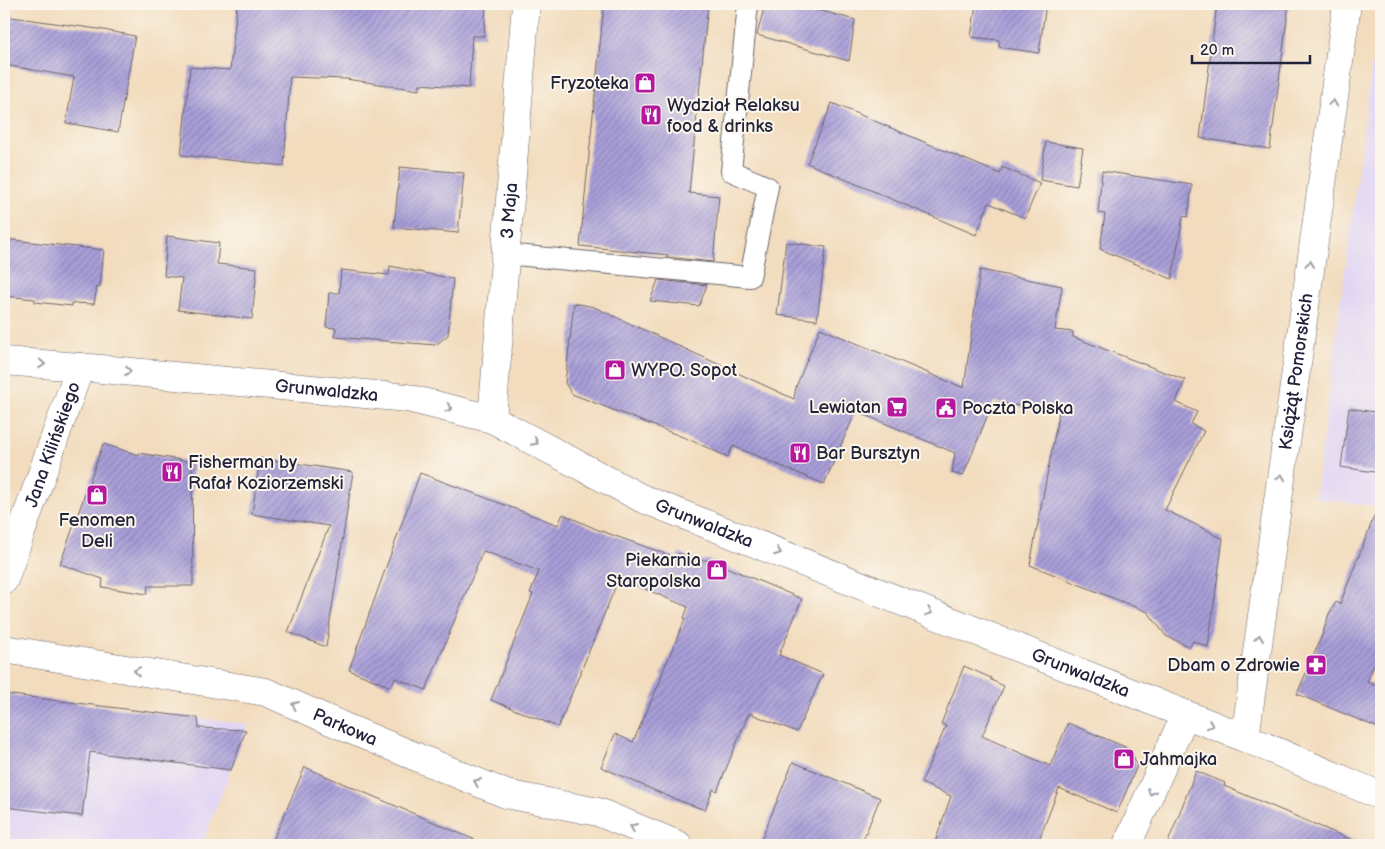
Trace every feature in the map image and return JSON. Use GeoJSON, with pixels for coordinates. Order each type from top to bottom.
{"type":"FeatureCollection","features":[{"type":"Feature","properties":{"kind":"street","name":"3 Maja"},"geometry":{"type":"LineString","coordinates":[[492,419],[526,4]]}},
{"type":"Feature","properties":{"kind":"street","name":"Książąt Pomorskich"},"geometry":{"type":"LineString","coordinates":[[1245,738],[1347,4]]}},
{"type":"Feature","properties":{"kind":"street","name":"Grunwaldzka"},"geometry":{"type":"LineString","coordinates":[[4,361],[80,366],[406,398],[492,419],[641,498],[1245,738],[1381,796]]}},
{"type":"Feature","properties":{"kind":"street","name":"Jana Kilińskiego"},"geometry":{"type":"LineString","coordinates":[[4,580],[80,366]]}},
{"type":"Feature","properties":{"kind":"street","name":"Parkowa"},"geometry":{"type":"LineString","coordinates":[[4,649],[266,692],[349,729],[506,794],[598,812],[678,845]]}},
{"type":"Feature","properties":{"kind":"street"},"geometry":{"type":"LineString","coordinates":[[1127,845],[1185,715]]}},
{"type":"Feature","properties":{"kind":"lane"},"geometry":{"type":"LineString","coordinates":[[505,254],[750,277],[768,187],[731,171],[748,4]]}},
{"type":"Feature","properties":{"kind":"shaded area"},"geometry":{"type":"Polygon","coordinates":[[[1381,4],[1381,507],[1315,498],[1381,4]]]}},
{"type":"Feature","properties":{"kind":"shaded area"},"geometry":{"type":"Polygon","coordinates":[[[4,694],[248,724],[202,845],[4,845],[4,694]]]}},
{"type":"Feature","properties":{"kind":"building"},"geometry":{"type":"Polygon","coordinates":[[[237,4],[486,4],[484,36],[472,36],[469,88],[420,84],[419,90],[346,79],[290,77],[284,166],[181,155],[190,67],[230,70],[237,4]]]}},
{"type":"Feature","properties":{"kind":"building"},"geometry":{"type":"Polygon","coordinates":[[[604,4],[708,4],[689,193],[719,196],[713,262],[667,257],[668,255],[580,246],[604,4]]]}},
{"type":"Feature","properties":{"kind":"building"},"geometry":{"type":"Polygon","coordinates":[[[765,4],[796,4],[855,20],[849,61],[757,35],[765,4]]]}},
{"type":"Feature","properties":{"kind":"building"},"geometry":{"type":"Polygon","coordinates":[[[976,4],[1046,4],[1039,53],[999,47],[999,40],[971,37],[976,4]]]}},
{"type":"Feature","properties":{"kind":"building"},"geometry":{"type":"Polygon","coordinates":[[[1217,4],[1289,4],[1270,149],[1200,138],[1217,4]]]}},
{"type":"Feature","properties":{"kind":"building"},"geometry":{"type":"Polygon","coordinates":[[[4,16],[135,36],[118,132],[66,123],[74,77],[4,65],[4,16]]]}},
{"type":"Feature","properties":{"kind":"building"},"geometry":{"type":"Polygon","coordinates":[[[832,103],[1000,174],[1002,167],[1040,183],[1025,218],[989,203],[976,235],[807,163],[832,103]]]}},
{"type":"Feature","properties":{"kind":"building"},"geometry":{"type":"Polygon","coordinates":[[[1046,142],[1083,148],[1077,186],[1040,180],[1046,142]]]}},
{"type":"Feature","properties":{"kind":"building"},"geometry":{"type":"Polygon","coordinates":[[[400,167],[464,173],[458,233],[394,227],[400,167]]]}},
{"type":"Feature","properties":{"kind":"building"},"geometry":{"type":"Polygon","coordinates":[[[1102,171],[1192,185],[1188,217],[1183,216],[1172,279],[1100,249],[1105,214],[1098,213],[1102,171]]]}},
{"type":"Feature","properties":{"kind":"building"},"geometry":{"type":"Polygon","coordinates":[[[167,236],[219,243],[217,264],[257,268],[252,319],[178,310],[182,278],[164,276],[167,236]]]}},
{"type":"Feature","properties":{"kind":"building"},"geometry":{"type":"Polygon","coordinates":[[[4,239],[104,250],[100,287],[97,287],[94,304],[72,303],[72,306],[35,302],[35,299],[4,296],[4,239]]]}},
{"type":"Feature","properties":{"kind":"building"},"geometry":{"type":"Polygon","coordinates":[[[786,242],[826,247],[817,320],[777,315],[786,242]]]}},
{"type":"Feature","properties":{"kind":"building"},"geometry":{"type":"Polygon","coordinates":[[[390,266],[453,279],[448,335],[436,345],[335,337],[336,328],[326,327],[329,293],[339,293],[341,270],[389,275],[390,266]]]}},
{"type":"Feature","properties":{"kind":"building"},"geometry":{"type":"Polygon","coordinates":[[[980,270],[1062,286],[1055,330],[1073,332],[1073,337],[1185,380],[1176,402],[1197,412],[1191,424],[1204,431],[1165,510],[1223,538],[1208,647],[1193,641],[1190,647],[1166,636],[1148,612],[1030,565],[1059,412],[993,402],[963,476],[952,473],[955,453],[856,411],[824,484],[733,446],[728,457],[688,439],[572,394],[565,383],[574,303],[594,307],[794,399],[796,387],[820,328],[964,388],[980,270]]]}},
{"type":"Feature","properties":{"kind":"building"},"geometry":{"type":"Polygon","coordinates":[[[658,280],[707,285],[699,306],[650,301],[658,280]]]}},
{"type":"Feature","properties":{"kind":"building"},"geometry":{"type":"Polygon","coordinates":[[[1349,408],[1381,413],[1381,473],[1341,467],[1349,408]]]}},
{"type":"Feature","properties":{"kind":"building"},"geometry":{"type":"Polygon","coordinates":[[[103,444],[139,455],[139,453],[192,462],[193,586],[148,586],[147,594],[102,587],[103,579],[60,564],[103,444]]]}},
{"type":"Feature","properties":{"kind":"building"},"geometry":{"type":"Polygon","coordinates":[[[260,458],[353,472],[326,647],[288,632],[329,526],[252,514],[260,458]]]}},
{"type":"Feature","properties":{"kind":"building"},"geometry":{"type":"Polygon","coordinates":[[[420,473],[558,525],[563,514],[596,529],[677,558],[679,553],[697,560],[709,560],[802,599],[779,655],[823,674],[797,732],[749,713],[717,791],[713,789],[705,810],[672,798],[601,767],[615,734],[633,742],[662,677],[688,607],[619,578],[558,727],[491,700],[533,594],[530,593],[539,571],[483,551],[426,690],[395,678],[391,687],[349,670],[420,473]]]}},
{"type":"Feature","properties":{"kind":"building"},"geometry":{"type":"Polygon","coordinates":[[[1379,504],[1381,505],[1381,647],[1367,682],[1381,688],[1381,729],[1297,694],[1329,614],[1336,602],[1340,604],[1379,504]]]}},
{"type":"Feature","properties":{"kind":"building"},"geometry":{"type":"Polygon","coordinates":[[[964,666],[1004,686],[982,736],[1050,766],[1068,723],[1130,749],[1137,766],[1117,813],[1059,788],[1037,845],[934,845],[951,796],[921,783],[946,726],[941,724],[964,666]]]}},
{"type":"Feature","properties":{"kind":"building"},"geometry":{"type":"Polygon","coordinates":[[[4,694],[198,718],[199,728],[246,730],[231,770],[90,752],[82,816],[4,807],[4,694]]]}},
{"type":"Feature","properties":{"kind":"building"},"geometry":{"type":"Polygon","coordinates":[[[793,762],[880,798],[861,845],[759,845],[793,762]]]}},
{"type":"Feature","properties":{"kind":"building"},"geometry":{"type":"Polygon","coordinates":[[[305,767],[321,774],[487,845],[271,845],[305,767]]]}},
{"type":"Feature","properties":{"kind":"building"},"geometry":{"type":"Polygon","coordinates":[[[1196,771],[1225,783],[1224,786],[1364,845],[1167,845],[1196,771]]]}},
{"type":"Feature","properties":{"kind":"place","name":"Fryzoteka"},"geometry":{"type":"Point","coordinates":[645,83]}},
{"type":"Feature","properties":{"kind":"place","name":"Wydział Relaksu food & drinks"},"geometry":{"type":"Point","coordinates":[651,115]}},
{"type":"Feature","properties":{"kind":"place","name":"WYPO. Sopot"},"geometry":{"type":"Point","coordinates":[615,370]}},
{"type":"Feature","properties":{"kind":"place","name":"Lewiatan"},"geometry":{"type":"Point","coordinates":[897,407]}},
{"type":"Feature","properties":{"kind":"place","name":"Poczta Polska"},"geometry":{"type":"Point","coordinates":[946,408]}},
{"type":"Feature","properties":{"kind":"place","name":"Bar Bursztyn"},"geometry":{"type":"Point","coordinates":[800,453]}},
{"type":"Feature","properties":{"kind":"place","name":"Fisherman by Rafał Koziorzemski"},"geometry":{"type":"Point","coordinates":[172,472]}},
{"type":"Feature","properties":{"kind":"place","name":"Fenomen Deli"},"geometry":{"type":"Point","coordinates":[97,495]}},
{"type":"Feature","properties":{"kind":"place","name":"Piekarnia Staropolska"},"geometry":{"type":"Point","coordinates":[717,570]}},
{"type":"Feature","properties":{"kind":"place","name":"Dbam o Zdrowie"},"geometry":{"type":"Point","coordinates":[1316,665]}},
{"type":"Feature","properties":{"kind":"place","name":"Jahmajka"},"geometry":{"type":"Point","coordinates":[1124,759]}}]}
